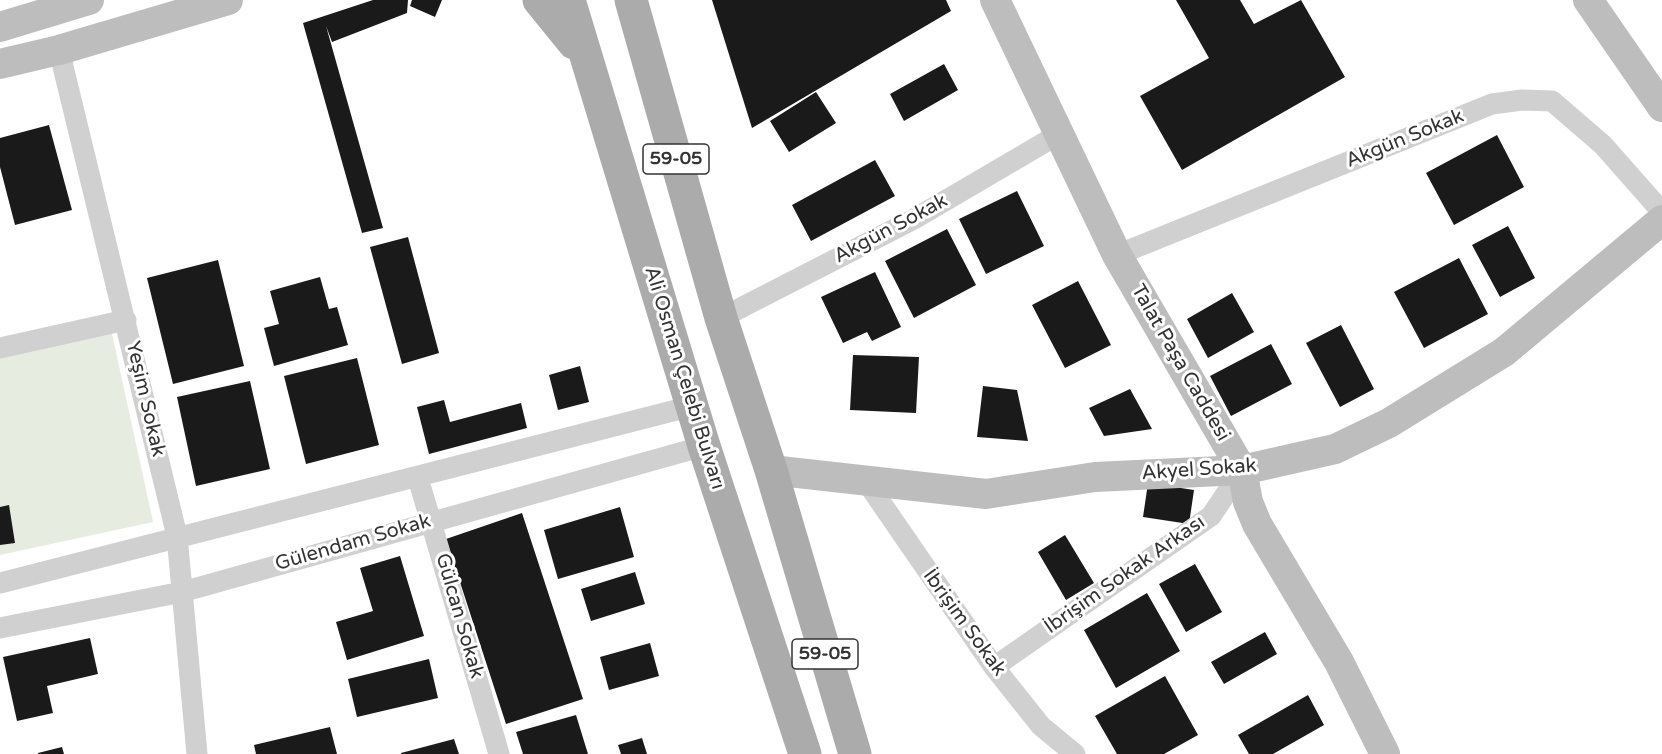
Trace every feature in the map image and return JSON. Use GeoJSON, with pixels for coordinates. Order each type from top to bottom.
{"type":"FeatureCollection","features":[{"type":"Feature","properties":{"kind":"main road"},"geometry":{"type":"LineString","coordinates":[[539,0],[587,61]]}},
{"type":"Feature","properties":{"kind":"main road","name":"Ali Osman Çelebi Bulvarı"},"geometry":{"type":"LineString","coordinates":[[569,0],[704,446],[805,754]]}},
{"type":"Feature","properties":{"kind":"main road","name":"59-05"},"geometry":{"type":"LineString","coordinates":[[636,10],[721,318],[771,470],[855,754]]}},
{"type":"Feature","properties":{"kind":"street"},"geometry":{"type":"LineString","coordinates":[[0,27],[89,0]]}},
{"type":"Feature","properties":{"kind":"street"},"geometry":{"type":"LineString","coordinates":[[0,64],[59,50],[228,0]]}},
{"type":"Feature","properties":{"kind":"street","name":"Talat Paşa Caddesi"},"geometry":{"type":"LineString","coordinates":[[995,0],[1117,255],[1242,470],[1248,502],[1257,524],[1339,662],[1385,754]]}},
{"type":"Feature","properties":{"kind":"street"},"geometry":{"type":"LineString","coordinates":[[1588,0],[1662,106]]}},
{"type":"Feature","properties":{"kind":"street","name":"Yeşim Sokak"},"geometry":{"type":"LineString","coordinates":[[59,50],[177,536],[197,754]]}},
{"type":"Feature","properties":{"kind":"street","name":"Akgün Sokak"},"geometry":{"type":"LineString","coordinates":[[1117,255],[1492,104],[1522,100],[1552,101],[1603,144],[1662,212]]}},
{"type":"Feature","properties":{"kind":"street","name":"Akgün Sokak"},"geometry":{"type":"LineString","coordinates":[[721,318],[914,219],[1059,134]]}},
{"type":"Feature","properties":{"kind":"street","name":"Akyel Sokak"},"geometry":{"type":"LineString","coordinates":[[771,470],[986,494],[1095,477],[1242,470],[1335,449],[1389,423],[1504,352],[1662,220]]}},
{"type":"Feature","properties":{"kind":"street"},"geometry":{"type":"LineString","coordinates":[[0,348],[126,320]]}},
{"type":"Feature","properties":{"kind":"street"},"geometry":{"type":"LineString","coordinates":[[0,583],[177,536],[418,478],[692,406]]}},
{"type":"Feature","properties":{"kind":"street","name":"Gülendam Sokak"},"geometry":{"type":"LineString","coordinates":[[0,628],[182,592],[704,446]]}},
{"type":"Feature","properties":{"kind":"street","name":"İbrişim Sokak Arkası"},"geometry":{"type":"LineString","coordinates":[[994,667],[1211,516],[1242,470]]}},
{"type":"Feature","properties":{"kind":"street","name":"Gülcan Sokak"},"geometry":{"type":"LineString","coordinates":[[418,478],[499,754]]}},
{"type":"Feature","properties":{"kind":"street","name":"İbrişim Sokak"},"geometry":{"type":"LineString","coordinates":[[866,481],[994,667],[1041,726],[1075,754]]}},
{"type":"Feature","properties":{"kind":"shaded area"},"geometry":{"type":"Polygon","coordinates":[[[111,329],[153,522],[0,555],[0,353],[111,329]]]}},
{"type":"Feature","properties":{"kind":"building"},"geometry":{"type":"Polygon","coordinates":[[[373,0],[408,0],[407,13],[332,42],[326,26],[383,228],[362,233],[303,23],[373,0]]]}},
{"type":"Feature","properties":{"kind":"building"},"geometry":{"type":"Polygon","coordinates":[[[412,0],[442,0],[435,17],[410,6],[412,0]]]}},
{"type":"Feature","properties":{"kind":"building"},"geometry":{"type":"Polygon","coordinates":[[[712,0],[946,0],[951,11],[752,128],[712,0]]]}},
{"type":"Feature","properties":{"kind":"building"},"geometry":{"type":"Polygon","coordinates":[[[1176,0],[1240,0],[1254,24],[1301,0],[1345,77],[1182,170],[1140,96],[1209,58],[1176,0]]]}},
{"type":"Feature","properties":{"kind":"building"},"geometry":{"type":"Polygon","coordinates":[[[944,64],[958,90],[904,121],[890,94],[944,64]]]}},
{"type":"Feature","properties":{"kind":"building"},"geometry":{"type":"Polygon","coordinates":[[[816,92],[836,123],[789,152],[770,121],[816,92]]]}},
{"type":"Feature","properties":{"kind":"building"},"geometry":{"type":"Polygon","coordinates":[[[49,125],[72,210],[15,225],[0,167],[0,138],[49,125]]]}},
{"type":"Feature","properties":{"kind":"building"},"geometry":{"type":"Polygon","coordinates":[[[1497,135],[1524,187],[1454,225],[1426,173],[1497,135]]]}},
{"type":"Feature","properties":{"kind":"building"},"geometry":{"type":"Polygon","coordinates":[[[875,160],[895,196],[811,241],[792,205],[875,160]]]}},
{"type":"Feature","properties":{"kind":"building"},"geometry":{"type":"Polygon","coordinates":[[[1017,191],[1044,246],[986,274],[959,219],[1017,191]]]}},
{"type":"Feature","properties":{"kind":"building"},"geometry":{"type":"Polygon","coordinates":[[[1508,226],[1535,278],[1500,297],[1472,245],[1508,226]]]}},
{"type":"Feature","properties":{"kind":"building"},"geometry":{"type":"Polygon","coordinates":[[[947,229],[976,285],[914,318],[885,261],[947,229]]]}},
{"type":"Feature","properties":{"kind":"building"},"geometry":{"type":"Polygon","coordinates":[[[408,237],[439,353],[402,364],[370,247],[408,237]]]}},
{"type":"Feature","properties":{"kind":"building"},"geometry":{"type":"Polygon","coordinates":[[[1459,258],[1488,314],[1424,348],[1394,292],[1459,258]]]}},
{"type":"Feature","properties":{"kind":"building"},"geometry":{"type":"Polygon","coordinates":[[[218,260],[244,366],[173,384],[147,278],[218,260]]]}},
{"type":"Feature","properties":{"kind":"building"},"geometry":{"type":"Polygon","coordinates":[[[875,272],[901,327],[872,341],[867,332],[843,343],[821,297],[875,272]]]}},
{"type":"Feature","properties":{"kind":"building"},"geometry":{"type":"Polygon","coordinates":[[[320,277],[329,309],[337,307],[348,345],[274,366],[264,328],[279,324],[270,291],[320,277]]]}},
{"type":"Feature","properties":{"kind":"building"},"geometry":{"type":"Polygon","coordinates":[[[1078,281],[1111,345],[1065,368],[1032,305],[1078,281]]]}},
{"type":"Feature","properties":{"kind":"building"},"geometry":{"type":"Polygon","coordinates":[[[1232,293],[1254,332],[1208,358],[1187,319],[1232,293]]]}},
{"type":"Feature","properties":{"kind":"building"},"geometry":{"type":"Polygon","coordinates":[[[1341,325],[1374,389],[1340,407],[1306,343],[1341,325]]]}},
{"type":"Feature","properties":{"kind":"building"},"geometry":{"type":"Polygon","coordinates":[[[1271,344],[1292,384],[1231,416],[1210,376],[1271,344]]]}},
{"type":"Feature","properties":{"kind":"building"},"geometry":{"type":"Polygon","coordinates":[[[853,355],[919,357],[916,413],[850,410],[853,355]]]}},
{"type":"Feature","properties":{"kind":"building"},"geometry":{"type":"Polygon","coordinates":[[[357,358],[379,445],[306,464],[284,376],[357,358]]]}},
{"type":"Feature","properties":{"kind":"building"},"geometry":{"type":"Polygon","coordinates":[[[580,366],[589,402],[558,410],[549,375],[580,366]]]}},
{"type":"Feature","properties":{"kind":"building"},"geometry":{"type":"Polygon","coordinates":[[[250,381],[270,469],[196,486],[177,397],[250,381]]]}},
{"type":"Feature","properties":{"kind":"building"},"geometry":{"type":"Polygon","coordinates":[[[983,386],[1017,390],[1028,441],[977,437],[983,386]]]}},
{"type":"Feature","properties":{"kind":"building"},"geometry":{"type":"Polygon","coordinates":[[[1130,389],[1152,429],[1104,436],[1089,408],[1130,389]]]}},
{"type":"Feature","properties":{"kind":"building"},"geometry":{"type":"Polygon","coordinates":[[[444,400],[450,422],[521,403],[527,428],[429,454],[417,407],[444,400]]]}},
{"type":"Feature","properties":{"kind":"building"},"geometry":{"type":"Polygon","coordinates":[[[1148,483],[1194,490],[1189,524],[1143,517],[1148,483]]]}},
{"type":"Feature","properties":{"kind":"building"},"geometry":{"type":"Polygon","coordinates":[[[9,505],[15,543],[0,545],[0,507],[9,505]]]}},
{"type":"Feature","properties":{"kind":"building"},"geometry":{"type":"Polygon","coordinates":[[[620,507],[634,557],[558,579],[544,530],[620,507]]]}},
{"type":"Feature","properties":{"kind":"building"},"geometry":{"type":"Polygon","coordinates":[[[522,513],[583,699],[506,724],[446,539],[522,513]]]}},
{"type":"Feature","properties":{"kind":"building"},"geometry":{"type":"Polygon","coordinates":[[[1065,535],[1094,583],[1066,600],[1038,552],[1065,535]]]}},
{"type":"Feature","properties":{"kind":"building"},"geometry":{"type":"Polygon","coordinates":[[[400,556],[424,636],[347,660],[336,622],[373,611],[360,568],[400,556]]]}},
{"type":"Feature","properties":{"kind":"building"},"geometry":{"type":"Polygon","coordinates":[[[1195,564],[1222,612],[1186,632],[1159,584],[1195,564]]]}},
{"type":"Feature","properties":{"kind":"building"},"geometry":{"type":"Polygon","coordinates":[[[635,572],[645,604],[591,621],[581,589],[635,572]]]}},
{"type":"Feature","properties":{"kind":"building"},"geometry":{"type":"Polygon","coordinates":[[[1147,593],[1180,651],[1116,688],[1084,630],[1147,593]]]}},
{"type":"Feature","properties":{"kind":"building"},"geometry":{"type":"Polygon","coordinates":[[[1265,632],[1277,654],[1224,684],[1211,662],[1265,632]]]}},
{"type":"Feature","properties":{"kind":"building"},"geometry":{"type":"Polygon","coordinates":[[[90,638],[98,674],[47,686],[53,713],[17,721],[3,657],[90,638]]]}},
{"type":"Feature","properties":{"kind":"building"},"geometry":{"type":"Polygon","coordinates":[[[650,643],[659,676],[609,690],[600,657],[650,643]]]}},
{"type":"Feature","properties":{"kind":"building"},"geometry":{"type":"Polygon","coordinates":[[[429,659],[438,698],[357,717],[348,679],[429,659]]]}},
{"type":"Feature","properties":{"kind":"building"},"geometry":{"type":"Polygon","coordinates":[[[1165,676],[1198,735],[1164,754],[1117,754],[1095,716],[1165,676]]]}},
{"type":"Feature","properties":{"kind":"building"},"geometry":{"type":"Polygon","coordinates":[[[1308,695],[1324,725],[1273,754],[1249,754],[1238,735],[1308,695]]]}},
{"type":"Feature","properties":{"kind":"building"},"geometry":{"type":"Polygon","coordinates":[[[576,715],[588,754],[523,754],[516,732],[576,715]]]}},
{"type":"Feature","properties":{"kind":"building"},"geometry":{"type":"Polygon","coordinates":[[[330,727],[337,754],[256,754],[254,745],[330,727]]]}},
{"type":"Feature","properties":{"kind":"building"},"geometry":{"type":"Polygon","coordinates":[[[642,738],[647,754],[621,754],[618,745],[642,738]]]}},
{"type":"Feature","properties":{"kind":"building"},"geometry":{"type":"Polygon","coordinates":[[[454,739],[459,754],[401,754],[401,753],[454,739]]]}},
{"type":"Feature","properties":{"kind":"building"},"geometry":{"type":"Polygon","coordinates":[[[62,747],[64,754],[38,754],[38,753],[62,747]]]}}]}
